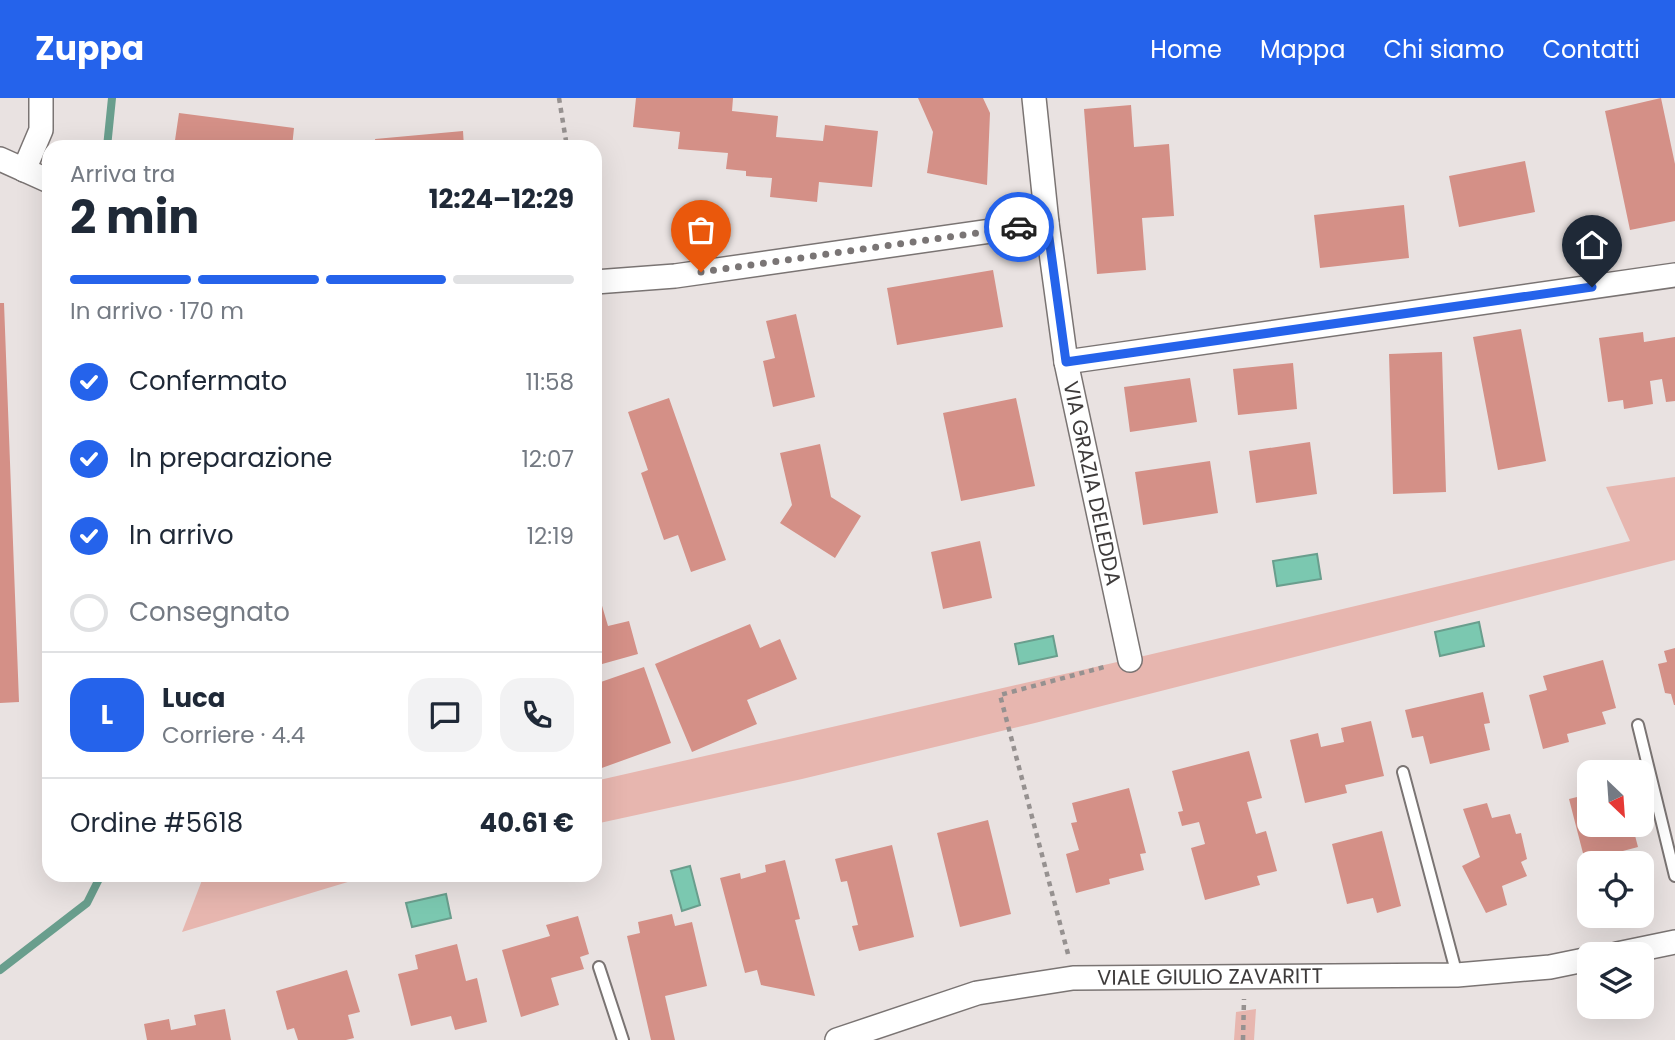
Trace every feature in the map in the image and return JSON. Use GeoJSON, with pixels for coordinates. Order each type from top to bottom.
{"type":"FeatureCollection","features":[{"type":"Feature","properties":{"kind":"street"},"geometry":{"type":"LineString","coordinates":[[24,170],[41,130],[41,98]]}},
{"type":"Feature","properties":{"kind":"street","name":"VIA GRAZIA DELEDDA"},"geometry":{"type":"LineString","coordinates":[[1034,98],[1047,223],[1066,362],[1130,660]]}},
{"type":"Feature","properties":{"kind":"street"},"geometry":{"type":"LineString","coordinates":[[0,159],[42,178]]}},
{"type":"Feature","properties":{"kind":"street"},"geometry":{"type":"LineString","coordinates":[[602,281],[675,276],[1047,223]]}},
{"type":"Feature","properties":{"kind":"street"},"geometry":{"type":"LineString","coordinates":[[1066,362],[1675,275]]}},
{"type":"Feature","properties":{"kind":"street"},"geometry":{"type":"LineString","coordinates":[[1654,946],[1675,942]]}},
{"type":"Feature","properties":{"kind":"street","name":"VIALE GIULIO ZAVARITT"},"geometry":{"type":"LineString","coordinates":[[837,1040],[977,993],[1073,978],[1457,975],[1577,962]]}},
{"type":"Feature","properties":{"kind":"lane"},"geometry":{"type":"LineString","coordinates":[[1638,725],[1675,876]]}},
{"type":"Feature","properties":{"kind":"lane"},"geometry":{"type":"LineString","coordinates":[[1403,772],[1457,975]]}},
{"type":"Feature","properties":{"kind":"lane"},"geometry":{"type":"LineString","coordinates":[[599,967],[623,1040]]}},
{"type":"Feature","properties":{"kind":"path"},"geometry":{"type":"LineString","coordinates":[[559,98],[566,140]]}},
{"type":"Feature","properties":{"kind":"path"},"geometry":{"type":"LineString","coordinates":[[1073,978],[1000,695],[1130,660]]}},
{"type":"Feature","properties":{"kind":"path"},"geometry":{"type":"LineString","coordinates":[[1243,1040],[1244,978]]}},
{"type":"Feature","properties":{"kind":"shaded area"},"geometry":{"type":"Polygon","coordinates":[[[1675,477],[1675,560],[1035,723],[802,779],[602,822],[602,779],[1148,655],[1630,541],[1606,487],[1675,477]]]}},
{"type":"Feature","properties":{"kind":"shaded area"},"geometry":{"type":"Polygon","coordinates":[[[1317,554],[1321,579],[1277,586],[1273,561],[1317,554]]]}},
{"type":"Feature","properties":{"kind":"shaded area"},"geometry":{"type":"Polygon","coordinates":[[[1479,622],[1484,646],[1440,656],[1435,632],[1479,622]]]}},
{"type":"Feature","properties":{"kind":"shaded area"},"geometry":{"type":"Polygon","coordinates":[[[1053,636],[1057,656],[1019,664],[1015,644],[1053,636]]]}},
{"type":"Feature","properties":{"kind":"shaded area"},"geometry":{"type":"Polygon","coordinates":[[[690,866],[700,905],[682,911],[671,871],[690,866]]]}},
{"type":"Feature","properties":{"kind":"shaded area"},"geometry":{"type":"Polygon","coordinates":[[[201,882],[348,882],[182,932],[201,882]]]}},
{"type":"Feature","properties":{"kind":"shaded area"},"geometry":{"type":"Polygon","coordinates":[[[446,894],[451,918],[412,927],[406,903],[446,894]]]}},
{"type":"Feature","properties":{"kind":"shaded area"},"geometry":{"type":"Polygon","coordinates":[[[1256,1009],[1254,1040],[1234,1040],[1236,1012],[1256,1009]]]}},
{"type":"Feature","properties":{"kind":"building"},"geometry":{"type":"Polygon","coordinates":[[[636,98],[733,98],[732,111],[778,116],[776,137],[823,141],[825,125],[878,131],[872,187],[819,182],[817,202],[770,197],[772,178],[746,176],[746,171],[726,169],[728,153],[678,149],[680,132],[633,127],[636,98]]]}},
{"type":"Feature","properties":{"kind":"building"},"geometry":{"type":"Polygon","coordinates":[[[918,98],[983,98],[990,113],[987,185],[927,173],[933,132],[918,98]]]}},
{"type":"Feature","properties":{"kind":"building"},"geometry":{"type":"Polygon","coordinates":[[[1661,98],[1675,164],[1675,221],[1630,230],[1605,111],[1661,98]]]}},
{"type":"Feature","properties":{"kind":"building"},"geometry":{"type":"Polygon","coordinates":[[[1131,105],[1134,147],[1169,144],[1174,216],[1142,218],[1146,270],[1097,274],[1084,109],[1131,105]]]}},
{"type":"Feature","properties":{"kind":"building"},"geometry":{"type":"Polygon","coordinates":[[[179,113],[294,128],[293,140],[175,140],[179,113]]]}},
{"type":"Feature","properties":{"kind":"building"},"geometry":{"type":"Polygon","coordinates":[[[463,131],[464,140],[375,140],[463,131]]]}},
{"type":"Feature","properties":{"kind":"building"},"geometry":{"type":"Polygon","coordinates":[[[1525,161],[1535,212],[1459,227],[1449,176],[1525,161]]]}},
{"type":"Feature","properties":{"kind":"building"},"geometry":{"type":"Polygon","coordinates":[[[1404,205],[1409,258],[1320,268],[1314,215],[1404,205]]]}},
{"type":"Feature","properties":{"kind":"building"},"geometry":{"type":"Polygon","coordinates":[[[993,270],[1003,327],[897,345],[887,288],[993,270]]]}},
{"type":"Feature","properties":{"kind":"building"},"geometry":{"type":"Polygon","coordinates":[[[0,303],[4,303],[19,702],[0,703],[0,303]]]}},
{"type":"Feature","properties":{"kind":"building"},"geometry":{"type":"Polygon","coordinates":[[[796,314],[815,397],[773,407],[763,361],[775,358],[766,321],[796,314]]]}},
{"type":"Feature","properties":{"kind":"building"},"geometry":{"type":"Polygon","coordinates":[[[1521,329],[1546,461],[1498,470],[1473,337],[1521,329]]]}},
{"type":"Feature","properties":{"kind":"building"},"geometry":{"type":"Polygon","coordinates":[[[1643,332],[1644,342],[1675,337],[1675,401],[1666,402],[1662,379],[1650,381],[1653,404],[1624,409],[1623,400],[1608,402],[1599,338],[1643,332]]]}},
{"type":"Feature","properties":{"kind":"building"},"geometry":{"type":"Polygon","coordinates":[[[1442,352],[1446,492],[1393,494],[1389,354],[1442,352]]]}},
{"type":"Feature","properties":{"kind":"building"},"geometry":{"type":"Polygon","coordinates":[[[1293,363],[1297,409],[1238,415],[1233,369],[1293,363]]]}},
{"type":"Feature","properties":{"kind":"building"},"geometry":{"type":"Polygon","coordinates":[[[1190,378],[1197,422],[1130,432],[1124,387],[1190,378]]]}},
{"type":"Feature","properties":{"kind":"building"},"geometry":{"type":"Polygon","coordinates":[[[669,398],[726,560],[691,572],[678,535],[664,540],[641,473],[648,470],[628,412],[669,398]]]}},
{"type":"Feature","properties":{"kind":"building"},"geometry":{"type":"Polygon","coordinates":[[[1016,398],[1035,486],[961,501],[943,413],[1016,398]]]}},
{"type":"Feature","properties":{"kind":"building"},"geometry":{"type":"Polygon","coordinates":[[[1310,442],[1317,494],[1256,503],[1249,451],[1310,442]]]}},
{"type":"Feature","properties":{"kind":"building"},"geometry":{"type":"Polygon","coordinates":[[[820,444],[831,497],[861,516],[835,558],[780,523],[792,505],[780,453],[820,444]]]}},
{"type":"Feature","properties":{"kind":"building"},"geometry":{"type":"Polygon","coordinates":[[[1210,461],[1218,513],[1143,525],[1135,472],[1210,461]]]}},
{"type":"Feature","properties":{"kind":"building"},"geometry":{"type":"Polygon","coordinates":[[[980,541],[992,598],[943,609],[931,552],[980,541]]]}},
{"type":"Feature","properties":{"kind":"building"},"geometry":{"type":"Polygon","coordinates":[[[602,606],[608,626],[629,621],[638,654],[602,664],[602,606]]]}},
{"type":"Feature","properties":{"kind":"building"},"geometry":{"type":"Polygon","coordinates":[[[750,624],[760,648],[780,639],[797,679],[747,700],[757,724],[692,752],[655,664],[750,624]]]}},
{"type":"Feature","properties":{"kind":"building"},"geometry":{"type":"Polygon","coordinates":[[[1675,648],[1674,705],[1671,694],[1665,693],[1658,664],[1667,662],[1664,651],[1675,648]]]}},
{"type":"Feature","properties":{"kind":"building"},"geometry":{"type":"Polygon","coordinates":[[[1603,660],[1616,708],[1602,712],[1606,724],[1567,734],[1569,742],[1543,749],[1529,695],[1547,690],[1543,676],[1603,660]]]}},
{"type":"Feature","properties":{"kind":"building"},"geometry":{"type":"Polygon","coordinates":[[[644,667],[671,743],[602,768],[602,682],[644,667]]]}},
{"type":"Feature","properties":{"kind":"building"},"geometry":{"type":"Polygon","coordinates":[[[1483,692],[1490,723],[1484,724],[1490,750],[1430,764],[1423,736],[1412,738],[1405,710],[1483,692]]]}},
{"type":"Feature","properties":{"kind":"building"},"geometry":{"type":"Polygon","coordinates":[[[1371,721],[1384,776],[1345,785],[1347,793],[1305,803],[1290,740],[1318,733],[1321,747],[1344,742],[1341,728],[1371,721]]]}},
{"type":"Feature","properties":{"kind":"building"},"geometry":{"type":"Polygon","coordinates":[[[1249,751],[1262,798],[1247,802],[1256,834],[1266,831],[1277,871],[1257,876],[1260,885],[1205,900],[1191,848],[1205,844],[1199,822],[1182,826],[1178,812],[1183,811],[1172,771],[1249,751]]]}},
{"type":"Feature","properties":{"kind":"building"},"geometry":{"type":"Polygon","coordinates":[[[1129,788],[1146,853],[1140,854],[1144,870],[1109,879],[1110,884],[1076,893],[1066,854],[1079,850],[1071,823],[1077,822],[1072,803],[1129,788]]]}},
{"type":"Feature","properties":{"kind":"building"},"geometry":{"type":"Polygon","coordinates":[[[1577,797],[1577,830],[1569,799],[1577,797]]]}},
{"type":"Feature","properties":{"kind":"building"},"geometry":{"type":"Polygon","coordinates":[[[1487,803],[1492,818],[1510,814],[1516,834],[1521,833],[1527,859],[1521,862],[1527,876],[1502,886],[1507,905],[1486,913],[1462,866],[1480,857],[1463,809],[1487,803]]]}},
{"type":"Feature","properties":{"kind":"building"},"geometry":{"type":"Polygon","coordinates":[[[988,820],[1011,914],[960,927],[937,833],[988,820]]]}},
{"type":"Feature","properties":{"kind":"building"},"geometry":{"type":"Polygon","coordinates":[[[1382,831],[1401,906],[1377,913],[1373,898],[1347,904],[1332,844],[1382,831]]]}},
{"type":"Feature","properties":{"kind":"building"},"geometry":{"type":"Polygon","coordinates":[[[1579,837],[1635,837],[1638,847],[1623,851],[1582,851],[1579,837]]]}},
{"type":"Feature","properties":{"kind":"building"},"geometry":{"type":"Polygon","coordinates":[[[892,845],[914,937],[859,951],[852,926],[858,925],[847,881],[841,882],[835,859],[892,845]]]}},
{"type":"Feature","properties":{"kind":"building"},"geometry":{"type":"Polygon","coordinates":[[[785,860],[800,919],[795,920],[815,996],[761,985],[757,970],[745,973],[720,878],[740,873],[741,879],[766,872],[765,865],[785,860]]]}},
{"type":"Feature","properties":{"kind":"building"},"geometry":{"type":"Polygon","coordinates":[[[672,914],[675,926],[692,922],[707,986],[665,996],[675,1040],[651,1040],[627,936],[640,933],[638,922],[672,914]]]}},
{"type":"Feature","properties":{"kind":"building"},"geometry":{"type":"Polygon","coordinates":[[[578,916],[589,954],[580,957],[584,969],[551,978],[559,1005],[521,1017],[502,950],[550,936],[546,925],[578,916]]]}},
{"type":"Feature","properties":{"kind":"building"},"geometry":{"type":"Polygon","coordinates":[[[457,944],[466,981],[477,978],[487,1022],[455,1030],[451,1016],[411,1026],[398,974],[418,969],[415,955],[457,944]]]}},
{"type":"Feature","properties":{"kind":"building"},"geometry":{"type":"Polygon","coordinates":[[[347,970],[360,1012],[348,1015],[354,1038],[298,1040],[294,1028],[287,1030],[276,991],[347,970]]]}},
{"type":"Feature","properties":{"kind":"building"},"geometry":{"type":"Polygon","coordinates":[[[225,1009],[231,1040],[147,1040],[144,1024],[169,1019],[171,1030],[196,1025],[194,1015],[225,1009]]]}},
{"type":"Feature","properties":{"kind":"waterway"},"geometry":{"type":"LineString","coordinates":[[108,140],[112,98]]}},
{"type":"Feature","properties":{"kind":"waterway"},"geometry":{"type":"LineString","coordinates":[[0,970],[87,903],[98,882]]}},
{"type":"Feature","properties":{"kind":"way so far"},"geometry":{"type":"LineString","coordinates":[[701,272],[1019,227]]}},
{"type":"Feature","properties":{"kind":"route"},"geometry":{"type":"LineString","coordinates":[[1019,227],[1047,223],[1066,362],[1592,287]]}}]}
